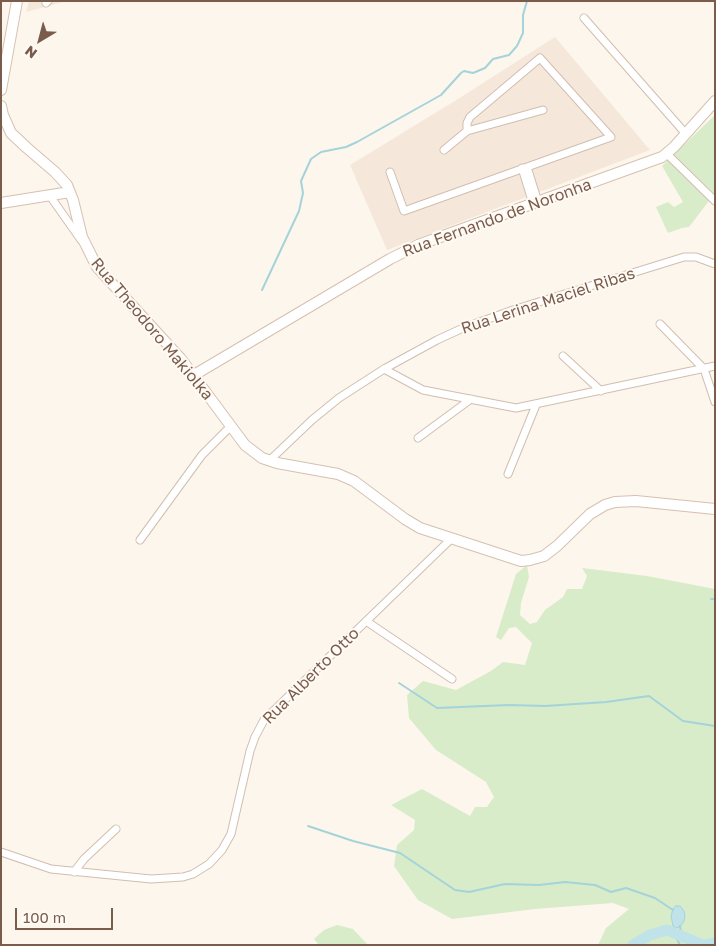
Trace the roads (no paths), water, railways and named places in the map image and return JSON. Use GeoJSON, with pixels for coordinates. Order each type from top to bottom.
{"type":"FeatureCollection","features":[{"type":"Feature","properties":{"kind":"main road"},"geometry":{"type":"LineString","coordinates":[[1,90],[16,1]]}},
{"type":"Feature","properties":{"kind":"main road","name":"Rua Fernando de Noronha"},"geometry":{"type":"LineString","coordinates":[[194,375],[405,251],[432,239],[650,162],[667,154],[715,101]]}},
{"type":"Feature","properties":{"kind":"main road","name":"Rua Theodoro Makiolka"},"geometry":{"type":"LineString","coordinates":[[1,106],[4,120],[11,133],[61,178],[70,192],[85,247],[102,273],[166,341],[251,450],[269,460],[338,474],[361,486],[413,524],[512,559],[530,560],[544,556],[590,514],[614,502],[636,501],[715,509]]}},
{"type":"Feature","properties":{"kind":"main road"},"geometry":{"type":"LineString","coordinates":[[1,203],[70,192]]}},
{"type":"Feature","properties":{"kind":"street"},"geometry":{"type":"LineString","coordinates":[[584,18],[686,134]]}},
{"type":"Feature","properties":{"kind":"street"},"geometry":{"type":"LineString","coordinates":[[390,172],[404,211],[611,137],[540,58],[470,117],[467,131]]}},
{"type":"Feature","properties":{"kind":"street"},"geometry":{"type":"LineString","coordinates":[[444,150],[467,131],[543,110]]}},
{"type":"Feature","properties":{"kind":"street"},"geometry":{"type":"LineString","coordinates":[[667,154],[715,201]]}},
{"type":"Feature","properties":{"kind":"street"},"geometry":{"type":"LineString","coordinates":[[524,168],[535,203]]}},
{"type":"Feature","properties":{"kind":"street"},"geometry":{"type":"LineString","coordinates":[[50,196],[85,247]]}},
{"type":"Feature","properties":{"kind":"street","name":"Rua Lerina Maciel Ribas"},"geometry":{"type":"LineString","coordinates":[[269,460],[326,408],[384,369],[446,336],[512,310],[684,257],[696,256],[715,264]]}},
{"type":"Feature","properties":{"kind":"street"},"geometry":{"type":"LineString","coordinates":[[660,324],[704,370],[715,402]]}},
{"type":"Feature","properties":{"kind":"street"},"geometry":{"type":"LineString","coordinates":[[563,356],[601,391]]}},
{"type":"Feature","properties":{"kind":"street"},"geometry":{"type":"LineString","coordinates":[[384,369],[423,390],[516,408],[704,370],[715,366]]}},
{"type":"Feature","properties":{"kind":"street"},"geometry":{"type":"LineString","coordinates":[[418,438],[471,399]]}},
{"type":"Feature","properties":{"kind":"street"},"geometry":{"type":"LineString","coordinates":[[508,474],[536,405]]}},
{"type":"Feature","properties":{"kind":"street"},"geometry":{"type":"LineString","coordinates":[[140,540],[202,455],[231,426]]}},
{"type":"Feature","properties":{"kind":"street","name":"Rua Alberto Otto"},"geometry":{"type":"LineString","coordinates":[[1,852],[42,867],[151,879],[174,878],[193,874],[209,864],[222,850],[231,834],[250,751],[258,729],[272,712],[451,539]]}},
{"type":"Feature","properties":{"kind":"street"},"geometry":{"type":"LineString","coordinates":[[366,621],[452,679]]}},
{"type":"Feature","properties":{"kind":"street"},"geometry":{"type":"LineString","coordinates":[[74,872],[84,859],[116,829]]}},
{"type":"Feature","properties":{"kind":"water"},"geometry":{"type":"Polygon","coordinates":[[[676,906],[680,906],[685,915],[680,927],[676,928],[673,926],[671,916],[676,906]]]}},
{"type":"Feature","properties":{"kind":"waterway"},"geometry":{"type":"LineString","coordinates":[[262,290],[299,211],[303,193],[301,181],[311,159],[321,152],[346,147],[357,142],[441,95],[464,71],[473,73],[485,68],[493,59],[509,55],[517,46],[523,33],[523,15],[527,1]]}},
{"type":"Feature","properties":{"kind":"waterway"},"geometry":{"type":"LineString","coordinates":[[399,683],[437,708],[509,705],[545,706],[606,702],[649,696],[683,721],[715,726]]}},
{"type":"Feature","properties":{"kind":"waterway"},"geometry":{"type":"LineString","coordinates":[[308,826],[353,841],[400,853],[455,890],[469,892],[505,884],[539,885],[565,882],[595,885],[611,892],[626,888],[655,898],[673,910]]}},
{"type":"Feature","properties":{"kind":"waterway"},"geometry":{"type":"LineString","coordinates":[[680,926],[681,936]]}},
{"type":"Feature","properties":{"kind":"waterway"},"geometry":{"type":"LineString","coordinates":[[633,945],[650,935],[667,930],[703,945]]}},
{"type":"Feature","properties":{"kind":"waterway"},"geometry":{"type":"LineString","coordinates":[[674,933],[680,945]]}},
{"type":"Feature","properties":{"kind":"waterway"},"geometry":{"type":"LineString","coordinates":[[704,945],[715,943]]}}]}
